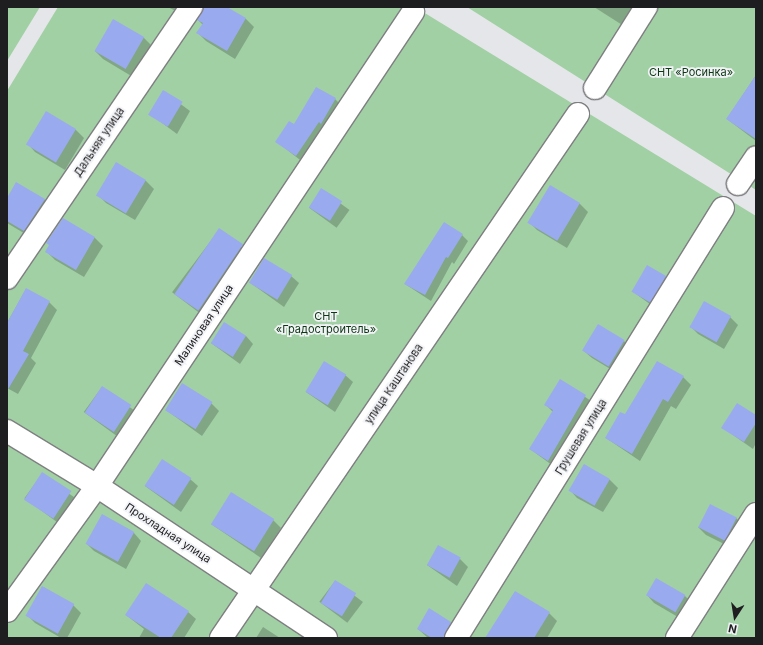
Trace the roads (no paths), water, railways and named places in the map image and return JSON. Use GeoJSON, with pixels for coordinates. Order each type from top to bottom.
{"type":"FeatureCollection","features":[{"type":"Feature","properties":{"kind":"street","name":"Дальняя улица"},"geometry":{"type":"LineString","coordinates":[[7,278],[191,7]]}},
{"type":"Feature","properties":{"kind":"street"},"geometry":{"type":"LineString","coordinates":[[599,82],[646,7]]}},
{"type":"Feature","properties":{"kind":"street","name":"Малиновая улица"},"geometry":{"type":"LineString","coordinates":[[7,611],[97,486],[413,12]]}},
{"type":"Feature","properties":{"kind":"street","name":"улица Каштанова"},"geometry":{"type":"LineString","coordinates":[[221,638],[573,122]]}},
{"type":"Feature","properties":{"kind":"street"},"geometry":{"type":"LineString","coordinates":[[738,184],[754,160]]}},
{"type":"Feature","properties":{"kind":"street","name":"Грушевая улица"},"geometry":{"type":"LineString","coordinates":[[456,638],[723,208]]}},
{"type":"Feature","properties":{"kind":"street","name":"Прохладная улица"},"geometry":{"type":"LineString","coordinates":[[7,430],[97,486],[326,638]]}},
{"type":"Feature","properties":{"kind":"street"},"geometry":{"type":"LineString","coordinates":[[677,638],[756,514]]}},
{"type":"Feature","properties":{"kind":"park label","name":"СНТ «Росинка»"},"geometry":{"type":"Point","coordinates":[691,72]}},
{"type":"Feature","properties":{"kind":"park label","name":"СНТ «Градостроитель»"},"geometry":{"type":"Point","coordinates":[326,323]}}]}
